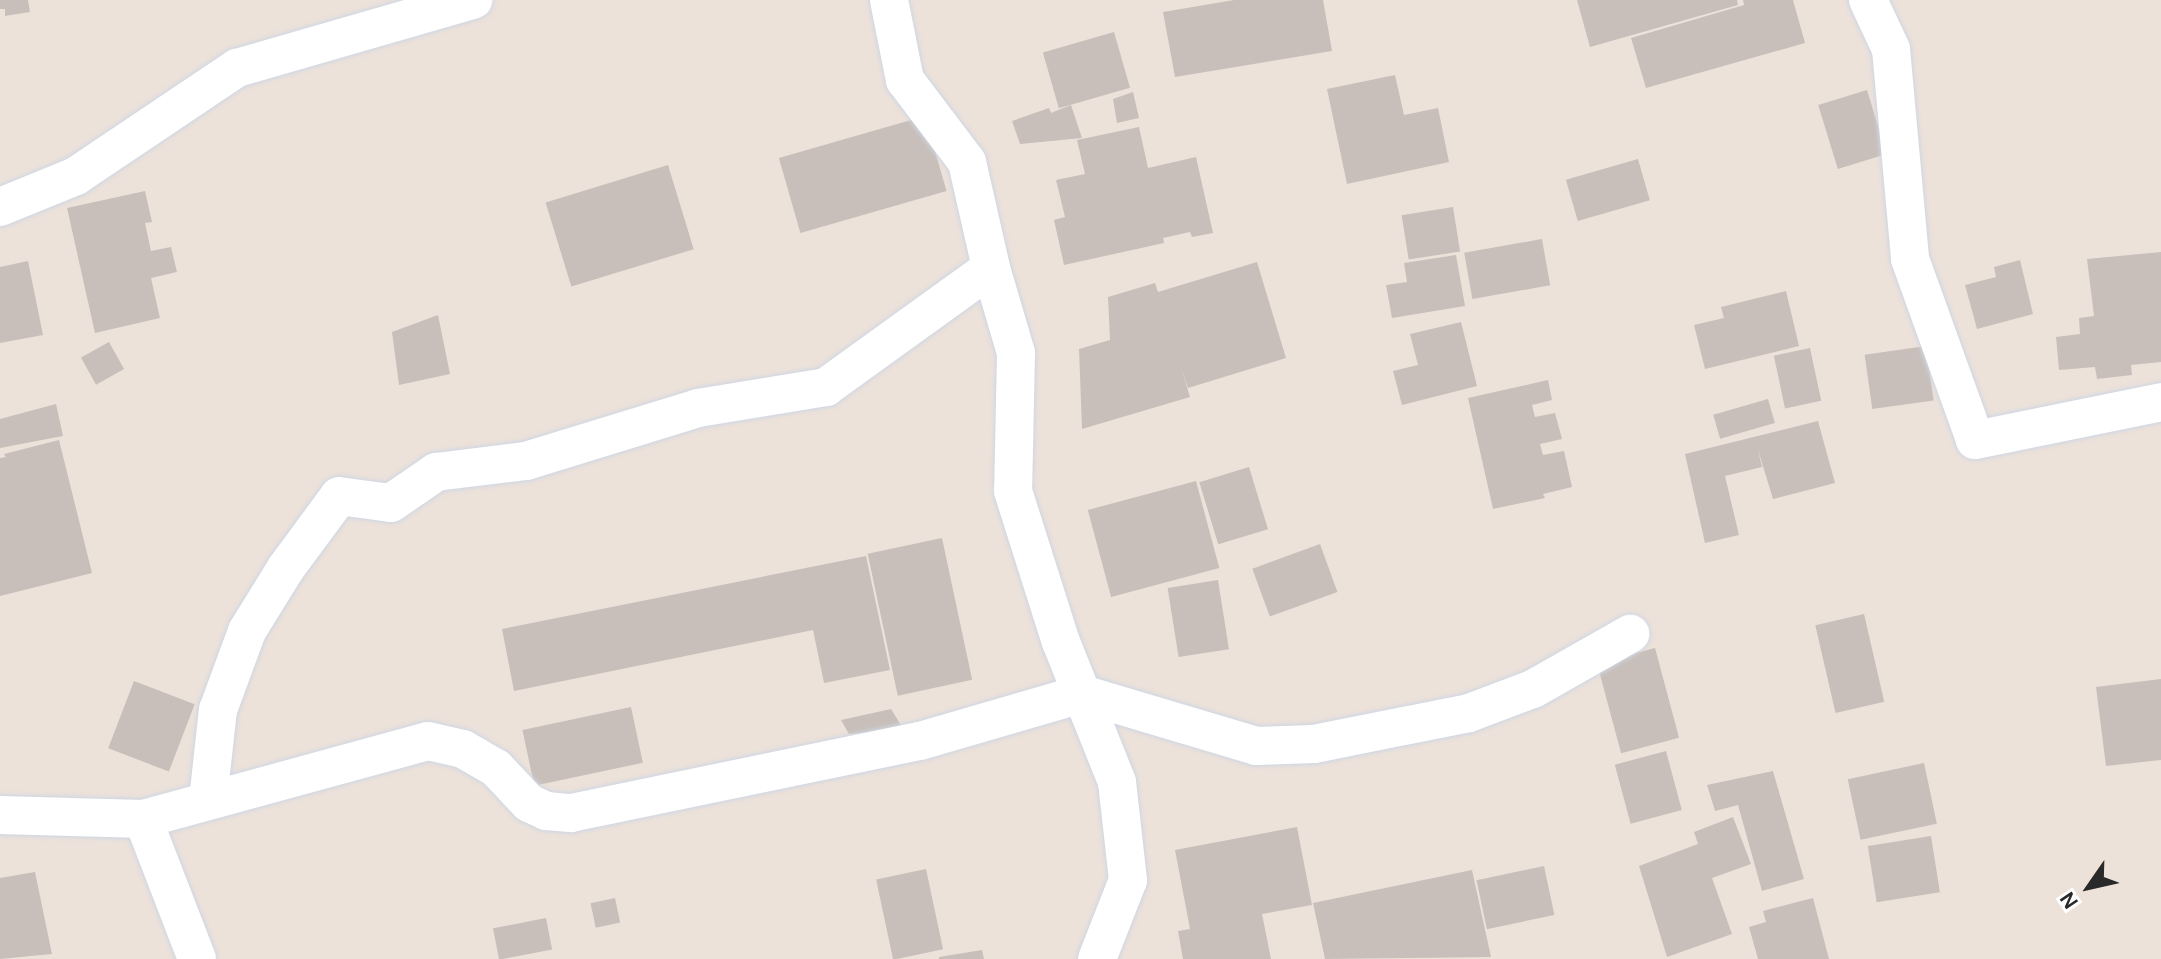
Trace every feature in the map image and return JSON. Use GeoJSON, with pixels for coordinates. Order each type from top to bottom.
{"type":"FeatureCollection","features":[{"type":"Feature","properties":{"kind":"street"},"geometry":{"type":"LineString","coordinates":[[0,207],[76,176],[237,68],[473,0]]}},
{"type":"Feature","properties":{"kind":"street"},"geometry":{"type":"LineString","coordinates":[[889,0],[905,80],[967,162],[991,268],[1016,353],[1013,491],[1061,642],[1117,782],[1128,880],[1097,959]]}},
{"type":"Feature","properties":{"kind":"street"},"geometry":{"type":"LineString","coordinates":[[1868,0],[1891,49],[1910,259],[1975,440],[2161,402]]}},
{"type":"Feature","properties":{"kind":"street"},"geometry":{"type":"LineString","coordinates":[[208,800],[218,710],[247,631],[286,568],[339,496],[391,503],[436,472],[526,461],[698,408],[826,387],[991,268]]}},
{"type":"Feature","properties":{"kind":"street"},"geometry":{"type":"LineString","coordinates":[[0,815],[143,819],[428,741],[463,749],[496,768],[529,803],[546,811],[571,813],[920,741],[1082,694],[1256,746],[1314,744],[1469,713],[1533,689],[1630,634]]}},
{"type":"Feature","properties":{"kind":"street"},"geometry":{"type":"LineString","coordinates":[[143,819],[197,959]]}},
{"type":"Feature","properties":{"kind":"building"},"geometry":{"type":"Polygon","coordinates":[[[0,0],[28,0],[30,12],[5,16],[5,9],[0,9],[0,0]]]}},
{"type":"Feature","properties":{"kind":"building"},"geometry":{"type":"Polygon","coordinates":[[[1234,0],[1323,0],[1332,51],[1175,77],[1163,12],[1234,0]]]}},
{"type":"Feature","properties":{"kind":"building"},"geometry":{"type":"Polygon","coordinates":[[[1577,0],[1737,0],[1738,5],[1590,47],[1577,0]]]}},
{"type":"Feature","properties":{"kind":"building"},"geometry":{"type":"Polygon","coordinates":[[[1743,0],[1793,0],[1805,43],[1646,88],[1631,38],[1744,5],[1743,0]]]}},
{"type":"Feature","properties":{"kind":"building"},"geometry":{"type":"Polygon","coordinates":[[[1114,32],[1130,88],[1059,108],[1043,52],[1114,32]]]}},
{"type":"Feature","properties":{"kind":"building"},"geometry":{"type":"Polygon","coordinates":[[[1395,75],[1404,115],[1438,108],[1449,162],[1347,184],[1327,89],[1395,75]]]}},
{"type":"Feature","properties":{"kind":"building"},"geometry":{"type":"Polygon","coordinates":[[[1867,90],[1887,154],[1838,169],[1818,105],[1867,90]]]}},
{"type":"Feature","properties":{"kind":"building"},"geometry":{"type":"Polygon","coordinates":[[[1133,92],[1139,118],[1117,123],[1113,99],[1133,92]]]}},
{"type":"Feature","properties":{"kind":"building"},"geometry":{"type":"Polygon","coordinates":[[[1071,105],[1082,138],[1020,144],[1012,121],[1049,108],[1051,113],[1071,105]]]}},
{"type":"Feature","properties":{"kind":"building"},"geometry":{"type":"Polygon","coordinates":[[[925,116],[946,191],[800,233],[779,158],[925,116]]]}},
{"type":"Feature","properties":{"kind":"building"},"geometry":{"type":"Polygon","coordinates":[[[1139,127],[1148,168],[1196,157],[1213,233],[1192,237],[1190,232],[1163,238],[1164,243],[1064,265],[1054,220],[1065,217],[1056,180],[1085,174],[1077,140],[1139,127]]]}},
{"type":"Feature","properties":{"kind":"building"},"geometry":{"type":"Polygon","coordinates":[[[1638,159],[1650,200],[1578,221],[1566,180],[1638,159]]]}},
{"type":"Feature","properties":{"kind":"building"},"geometry":{"type":"Polygon","coordinates":[[[668,165],[694,249],[571,287],[546,202],[668,165]]]}},
{"type":"Feature","properties":{"kind":"building"},"geometry":{"type":"Polygon","coordinates":[[[145,191],[152,222],[145,223],[151,251],[171,247],[177,272],[151,278],[160,318],[95,333],[67,208],[145,191]]]}},
{"type":"Feature","properties":{"kind":"building"},"geometry":{"type":"Polygon","coordinates":[[[1453,207],[1460,251],[1409,260],[1402,215],[1453,207]]]}},
{"type":"Feature","properties":{"kind":"building"},"geometry":{"type":"Polygon","coordinates":[[[1542,239],[1550,285],[1472,299],[1464,253],[1542,239]]]}},
{"type":"Feature","properties":{"kind":"building"},"geometry":{"type":"Polygon","coordinates":[[[2161,252],[2161,362],[2131,365],[2132,375],[2097,379],[2095,367],[2059,370],[2056,337],[2080,334],[2079,318],[2094,316],[2087,259],[2161,252]]]}},
{"type":"Feature","properties":{"kind":"building"},"geometry":{"type":"Polygon","coordinates":[[[1456,255],[1465,306],[1392,318],[1386,285],[1407,282],[1404,263],[1456,255]]]}},
{"type":"Feature","properties":{"kind":"building"},"geometry":{"type":"Polygon","coordinates":[[[2020,260],[2033,314],[1977,329],[1965,285],[1996,277],[1994,267],[2020,260]]]}},
{"type":"Feature","properties":{"kind":"building"},"geometry":{"type":"Polygon","coordinates":[[[28,261],[43,335],[0,343],[0,267],[28,261]]]}},
{"type":"Feature","properties":{"kind":"building"},"geometry":{"type":"Polygon","coordinates":[[[1257,262],[1286,358],[1188,388],[1181,367],[1190,397],[1082,429],[1079,349],[1110,340],[1108,297],[1155,283],[1158,292],[1257,262]]]}},
{"type":"Feature","properties":{"kind":"building"},"geometry":{"type":"Polygon","coordinates":[[[1786,291],[1799,346],[1705,369],[1694,325],[1724,318],[1721,307],[1786,291]]]}},
{"type":"Feature","properties":{"kind":"building"},"geometry":{"type":"Polygon","coordinates":[[[438,315],[450,374],[399,385],[392,332],[438,315]]]}},
{"type":"Feature","properties":{"kind":"building"},"geometry":{"type":"Polygon","coordinates":[[[1461,322],[1477,386],[1402,405],[1393,371],[1418,365],[1410,334],[1461,322]]]}},
{"type":"Feature","properties":{"kind":"building"},"geometry":{"type":"Polygon","coordinates":[[[109,342],[124,369],[96,385],[81,358],[109,342]]]}},
{"type":"Feature","properties":{"kind":"building"},"geometry":{"type":"Polygon","coordinates":[[[1926,346],[1934,400],[1872,409],[1865,355],[1926,346]]]}},
{"type":"Feature","properties":{"kind":"building"},"geometry":{"type":"Polygon","coordinates":[[[1810,348],[1821,401],[1785,409],[1774,356],[1810,348]]]}},
{"type":"Feature","properties":{"kind":"building"},"geometry":{"type":"Polygon","coordinates":[[[1548,380],[1552,400],[1532,405],[1535,417],[1555,413],[1562,439],[1540,444],[1543,455],[1564,451],[1572,487],[1543,494],[1545,498],[1493,509],[1468,398],[1548,380]]]}},
{"type":"Feature","properties":{"kind":"building"},"geometry":{"type":"Polygon","coordinates":[[[1768,399],[1775,423],[1720,439],[1713,415],[1768,399]]]}},
{"type":"Feature","properties":{"kind":"building"},"geometry":{"type":"Polygon","coordinates":[[[56,404],[63,436],[0,448],[0,419],[56,404]]]}},
{"type":"Feature","properties":{"kind":"building"},"geometry":{"type":"Polygon","coordinates":[[[1818,421],[1835,483],[1773,499],[1758,450],[1762,467],[1725,476],[1739,535],[1705,543],[1685,454],[1818,421]]]}},
{"type":"Feature","properties":{"kind":"building"},"geometry":{"type":"Polygon","coordinates":[[[59,440],[92,573],[0,596],[0,458],[6,457],[4,454],[59,440]]]}},
{"type":"Feature","properties":{"kind":"building"},"geometry":{"type":"Polygon","coordinates":[[[1249,467],[1268,529],[1218,544],[1199,482],[1249,467]]]}},
{"type":"Feature","properties":{"kind":"building"},"geometry":{"type":"Polygon","coordinates":[[[1196,481],[1219,568],[1111,597],[1088,510],[1196,481]]]}},
{"type":"Feature","properties":{"kind":"building"},"geometry":{"type":"Polygon","coordinates":[[[942,538],[972,680],[898,696],[868,554],[942,538]]]}},
{"type":"Feature","properties":{"kind":"building"},"geometry":{"type":"Polygon","coordinates":[[[1320,544],[1337,592],[1270,617],[1252,569],[1320,544]]]}},
{"type":"Feature","properties":{"kind":"building"},"geometry":{"type":"Polygon","coordinates":[[[866,556],[890,670],[824,683],[813,630],[514,691],[502,629],[866,556]]]}},
{"type":"Feature","properties":{"kind":"building"},"geometry":{"type":"Polygon","coordinates":[[[1218,580],[1229,649],[1179,657],[1168,588],[1218,580]]]}},
{"type":"Feature","properties":{"kind":"building"},"geometry":{"type":"Polygon","coordinates":[[[1864,614],[1884,702],[1836,713],[1815,625],[1864,614]]]}},
{"type":"Feature","properties":{"kind":"building"},"geometry":{"type":"Polygon","coordinates":[[[1655,648],[1679,738],[1621,753],[1597,664],[1655,648]]]}},
{"type":"Feature","properties":{"kind":"building"},"geometry":{"type":"Polygon","coordinates":[[[2161,679],[2161,760],[2106,766],[2096,687],[2161,679]]]}},
{"type":"Feature","properties":{"kind":"building"},"geometry":{"type":"Polygon","coordinates":[[[134,681],[195,704],[169,772],[108,748],[134,681]]]}},
{"type":"Feature","properties":{"kind":"building"},"geometry":{"type":"Polygon","coordinates":[[[631,707],[643,763],[534,786],[522,730],[631,707]]]}},
{"type":"Feature","properties":{"kind":"building"},"geometry":{"type":"Polygon","coordinates":[[[891,709],[904,730],[849,734],[841,720],[891,709]]]}},
{"type":"Feature","properties":{"kind":"building"},"geometry":{"type":"Polygon","coordinates":[[[1666,751],[1682,810],[1631,824],[1615,765],[1666,751]]]}},
{"type":"Feature","properties":{"kind":"building"},"geometry":{"type":"Polygon","coordinates":[[[1924,763],[1937,824],[1861,840],[1848,779],[1924,763]]]}},
{"type":"Feature","properties":{"kind":"building"},"geometry":{"type":"Polygon","coordinates":[[[1773,771],[1804,879],[1762,891],[1738,805],[1715,811],[1707,785],[1773,771]]]}},
{"type":"Feature","properties":{"kind":"building"},"geometry":{"type":"Polygon","coordinates":[[[1733,817],[1751,864],[1712,878],[1732,934],[1667,957],[1639,866],[1698,844],[1694,832],[1733,817]]]}},
{"type":"Feature","properties":{"kind":"building"},"geometry":{"type":"Polygon","coordinates":[[[1297,827],[1312,905],[1262,914],[1271,959],[1183,959],[1178,931],[1190,929],[1175,850],[1297,827]]]}},
{"type":"Feature","properties":{"kind":"building"},"geometry":{"type":"Polygon","coordinates":[[[1931,836],[1940,892],[1877,902],[1868,846],[1931,836]]]}},
{"type":"Feature","properties":{"kind":"building"},"geometry":{"type":"Polygon","coordinates":[[[1544,866],[1554,915],[1487,929],[1477,880],[1544,866]]]}},
{"type":"Feature","properties":{"kind":"building"},"geometry":{"type":"Polygon","coordinates":[[[926,869],[943,949],[893,959],[876,880],[926,869]]]}},
{"type":"Feature","properties":{"kind":"building"},"geometry":{"type":"Polygon","coordinates":[[[1472,870],[1491,957],[1325,959],[1313,903],[1472,870]]]}},
{"type":"Feature","properties":{"kind":"building"},"geometry":{"type":"Polygon","coordinates":[[[35,872],[52,954],[0,959],[0,878],[35,872]]]}},
{"type":"Feature","properties":{"kind":"building"},"geometry":{"type":"Polygon","coordinates":[[[615,898],[620,922],[596,928],[591,903],[615,898]]]}},
{"type":"Feature","properties":{"kind":"building"},"geometry":{"type":"Polygon","coordinates":[[[1813,898],[1829,959],[1758,959],[1749,927],[1766,922],[1763,911],[1813,898]]]}},
{"type":"Feature","properties":{"kind":"building"},"geometry":{"type":"Polygon","coordinates":[[[546,918],[552,949],[499,959],[493,928],[546,918]]]}},
{"type":"Feature","properties":{"kind":"building"},"geometry":{"type":"Polygon","coordinates":[[[982,950],[984,959],[939,959],[939,957],[982,950]]]}}]}
